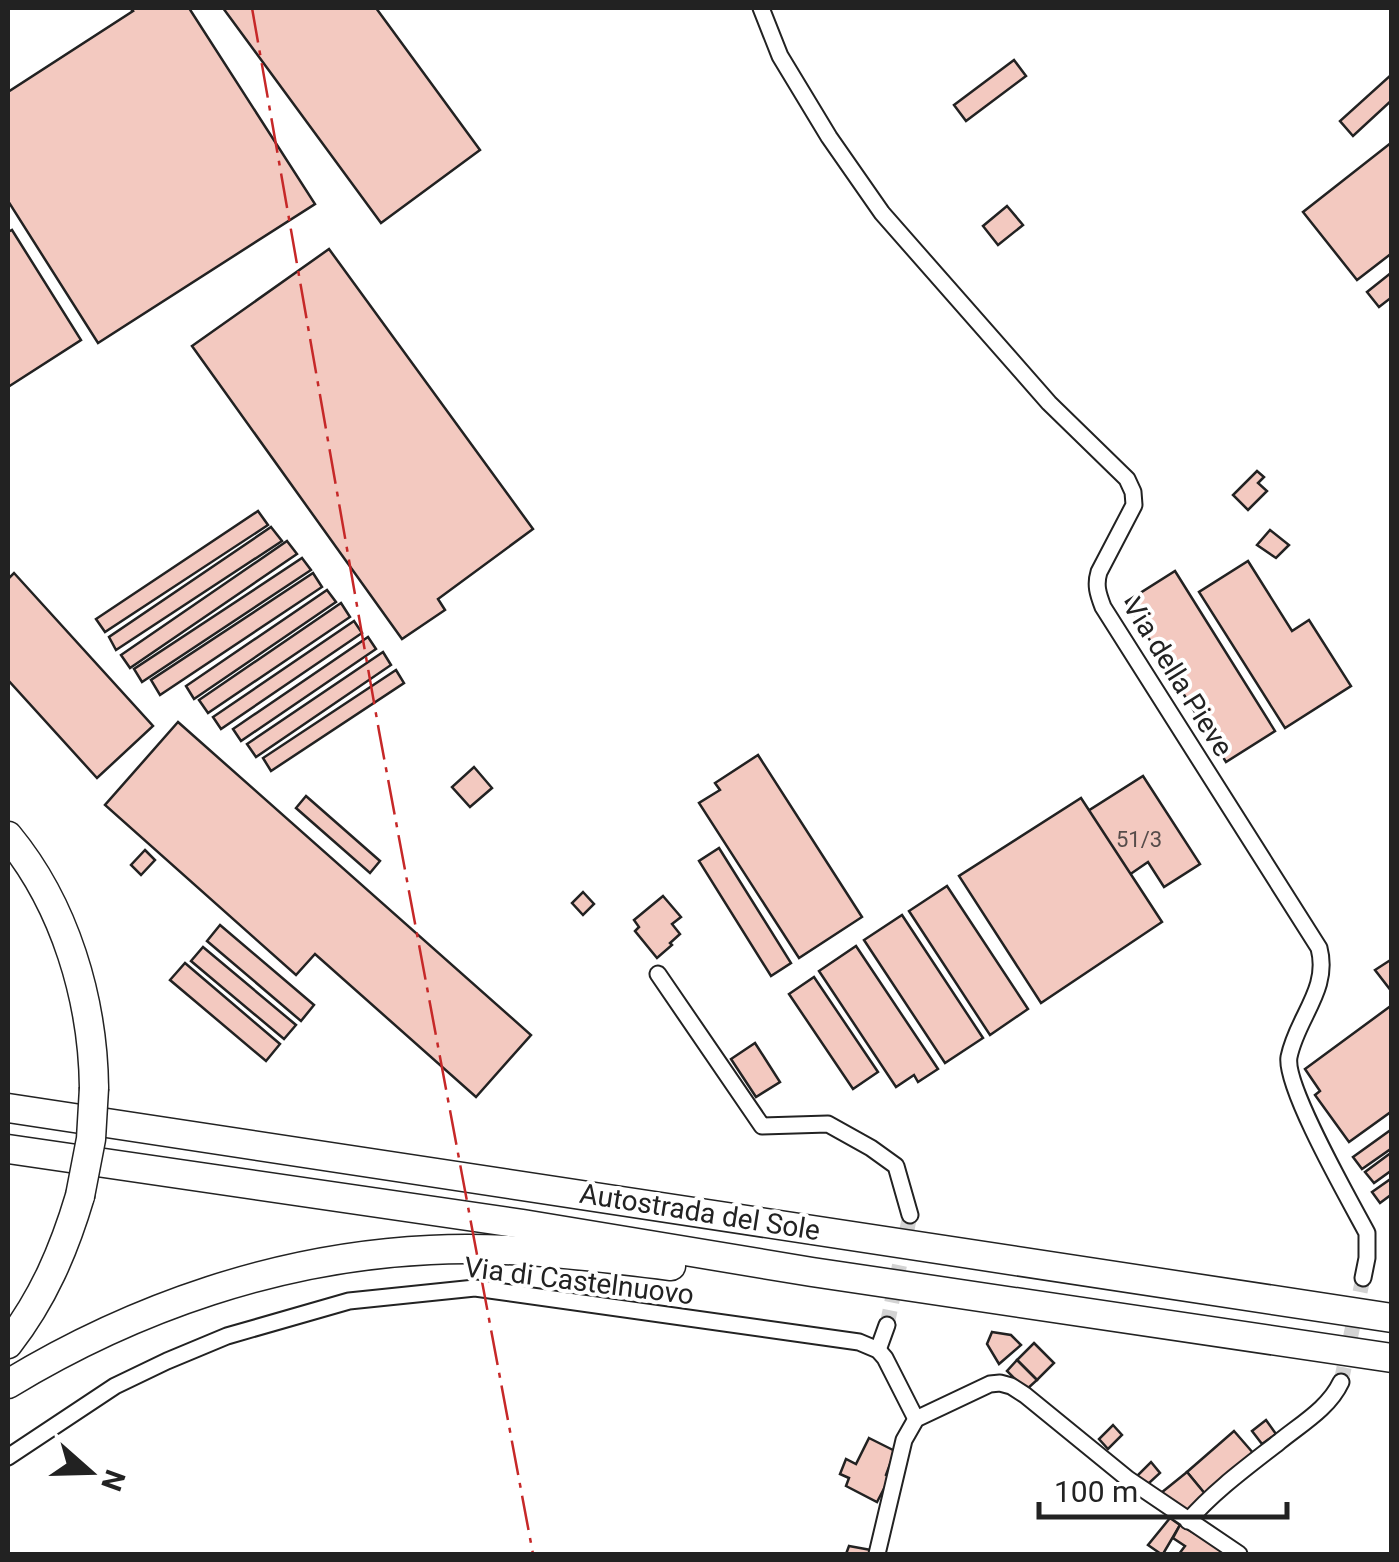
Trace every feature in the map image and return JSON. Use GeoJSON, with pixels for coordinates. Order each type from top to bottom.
{"type":"FeatureCollection","features":[{"type":"Feature","properties":{"kind":"highway"},"geometry":{"type":"LineString","coordinates":[[8,836],[54,912],[80,977],[94,1055],[76,1140],[67,1240],[32,1309],[8,1344]]}},
{"type":"Feature","properties":{"kind":"highway"},"geometry":{"type":"LineString","coordinates":[[8,862],[43,924],[63,975],[87,1087]]}},
{"type":"Feature","properties":{"kind":"highway","name":"Autostrada del Sole"},"geometry":{"type":"LineString","coordinates":[[8,1108],[1392,1318]]}},
{"type":"Feature","properties":{"kind":"highway","name":"Autostrada del Sole"},"geometry":{"type":"LineString","coordinates":[[8,1150],[524,1224],[812,1272],[1392,1358]]}},
{"type":"Feature","properties":{"kind":"highway"},"geometry":{"type":"LineString","coordinates":[[8,1319],[40,1266],[73,1194]]}},
{"type":"Feature","properties":{"kind":"highway"},"geometry":{"type":"LineString","coordinates":[[8,1384],[56,1355],[175,1302],[237,1282],[334,1260],[429,1250],[515,1250],[756,1276],[812,1272]]}},
{"type":"Feature","properties":{"kind":"street","name":"Via della Pieve"},"geometry":{"type":"LineString","coordinates":[[761,8],[780,56],[828,137],[882,213],[1048,402],[1128,479],[1134,505],[1099,572],[1099,595],[1320,948],[1324,966],[1319,986],[1288,1061],[1296,1093],[1367,1233],[1363,1278]]}},
{"type":"Feature","properties":{"kind":"street"},"geometry":{"type":"LineString","coordinates":[[658,974],[762,1126],[828,1124],[871,1148],[896,1166],[910,1215]]}},
{"type":"Feature","properties":{"kind":"street","name":"Via di Castelnuovo"},"geometry":{"type":"LineString","coordinates":[[8,1456],[115,1386],[167,1361],[226,1336],[348,1301],[475,1288],[859,1342],[878,1350]]}},
{"type":"Feature","properties":{"kind":"street"},"geometry":{"type":"LineString","coordinates":[[887,1325],[878,1350],[892,1368],[916,1419]]}},
{"type":"Feature","properties":{"kind":"street"},"geometry":{"type":"LineString","coordinates":[[1188,1521],[1208,1500],[1320,1410],[1341,1382]]}},
{"type":"Feature","properties":{"kind":"street"},"geometry":{"type":"LineString","coordinates":[[877,1554],[904,1440],[916,1419],[990,1384],[1000,1383],[1011,1386],[1128,1479],[1239,1554]]}},
{"type":"Feature","properties":{"kind":"building"},"geometry":{"type":"Polygon","coordinates":[[[130,8],[189,8],[315,204],[98,343],[8,201],[8,92],[133,11],[130,8]]]}},
{"type":"Feature","properties":{"kind":"building"},"geometry":{"type":"Polygon","coordinates":[[[223,8],[376,8],[480,150],[381,223],[223,8]]]}},
{"type":"Feature","properties":{"kind":"building"},"geometry":{"type":"Polygon","coordinates":[[[1014,60],[1026,76],[966,121],[954,105],[1014,60]]]}},
{"type":"Feature","properties":{"kind":"building"},"geometry":{"type":"Polygon","coordinates":[[[1392,74],[1392,100],[1353,136],[1340,121],[1392,74]]]}},
{"type":"Feature","properties":{"kind":"building"},"geometry":{"type":"Polygon","coordinates":[[[1392,142],[1392,253],[1357,280],[1303,212],[1392,142]]]}},
{"type":"Feature","properties":{"kind":"building"},"geometry":{"type":"Polygon","coordinates":[[[1007,206],[1023,225],[998,245],[983,226],[1007,206]]]}},
{"type":"Feature","properties":{"kind":"building"},"geometry":{"type":"Polygon","coordinates":[[[12,230],[81,340],[8,387],[8,232],[12,230]]]}},
{"type":"Feature","properties":{"kind":"building"},"geometry":{"type":"Polygon","coordinates":[[[329,249],[533,529],[438,599],[445,610],[402,639],[192,346],[329,249]]]}},
{"type":"Feature","properties":{"kind":"building"},"geometry":{"type":"Polygon","coordinates":[[[1392,272],[1392,297],[1379,307],[1367,292],[1392,272]]]}},
{"type":"Feature","properties":{"kind":"building"},"geometry":{"type":"Polygon","coordinates":[[[1257,471],[1264,477],[1258,483],[1267,491],[1248,510],[1233,495],[1257,471]]]}},
{"type":"Feature","properties":{"kind":"building"},"geometry":{"type":"Polygon","coordinates":[[[258,511],[268,525],[105,632],[96,619],[258,511]]]}},
{"type":"Feature","properties":{"kind":"building"},"geometry":{"type":"Polygon","coordinates":[[[271,527],[282,541],[116,650],[109,637],[271,527]]]}},
{"type":"Feature","properties":{"kind":"building"},"geometry":{"type":"Polygon","coordinates":[[[1270,530],[1289,545],[1276,558],[1257,545],[1270,530]]]}},
{"type":"Feature","properties":{"kind":"building"},"geometry":{"type":"Polygon","coordinates":[[[287,541],[297,554],[130,668],[121,655],[287,541]]]}},
{"type":"Feature","properties":{"kind":"building"},"geometry":{"type":"Polygon","coordinates":[[[302,558],[311,570],[142,682],[134,669],[302,558]]]}},
{"type":"Feature","properties":{"kind":"building"},"geometry":{"type":"Polygon","coordinates":[[[1248,561],[1292,631],[1309,620],[1351,686],[1285,728],[1199,592],[1248,561]]]}},
{"type":"Feature","properties":{"kind":"building"},"geometry":{"type":"Polygon","coordinates":[[[1175,571],[1275,731],[1226,762],[1126,602],[1175,571]]]}},
{"type":"Feature","properties":{"kind":"building"},"geometry":{"type":"Polygon","coordinates":[[[14,573],[153,726],[97,778],[8,680],[8,579],[14,573]]]}},
{"type":"Feature","properties":{"kind":"building"},"geometry":{"type":"Polygon","coordinates":[[[313,573],[322,587],[160,695],[151,680],[313,573]]]}},
{"type":"Feature","properties":{"kind":"building"},"geometry":{"type":"Polygon","coordinates":[[[327,590],[336,602],[194,699],[186,686],[327,590]]]}},
{"type":"Feature","properties":{"kind":"building"},"geometry":{"type":"Polygon","coordinates":[[[341,603],[350,617],[208,713],[199,700],[341,603]]]}},
{"type":"Feature","properties":{"kind":"building"},"geometry":{"type":"Polygon","coordinates":[[[354,621],[362,633],[221,729],[213,717],[354,621]]]}},
{"type":"Feature","properties":{"kind":"building"},"geometry":{"type":"Polygon","coordinates":[[[368,637],[376,649],[241,741],[233,729],[368,637]]]}},
{"type":"Feature","properties":{"kind":"building"},"geometry":{"type":"Polygon","coordinates":[[[383,652],[391,665],[256,757],[247,744],[383,652]]]}},
{"type":"Feature","properties":{"kind":"building"},"geometry":{"type":"Polygon","coordinates":[[[396,670],[404,683],[271,771],[263,758],[396,670]]]}},
{"type":"Feature","properties":{"kind":"building"},"geometry":{"type":"Polygon","coordinates":[[[178,722],[531,1035],[476,1097],[315,954],[296,975],[105,805],[178,722]]]}},
{"type":"Feature","properties":{"kind":"building"},"geometry":{"type":"Polygon","coordinates":[[[758,755],[862,917],[799,958],[699,803],[720,790],[715,783],[758,755]]]}},
{"type":"Feature","properties":{"kind":"building"},"geometry":{"type":"Polygon","coordinates":[[[474,767],[492,788],[470,807],[452,787],[474,767]]]}},
{"type":"Feature","properties":{"kind":"building"},"geometry":{"type":"Polygon","coordinates":[[[1143,776],[1200,864],[1164,887],[1148,862],[1129,875],[1088,811],[1143,776]]]}},
{"type":"Feature","properties":{"kind":"building"},"geometry":{"type":"Polygon","coordinates":[[[306,796],[380,861],[370,873],[296,808],[306,796]]]}},
{"type":"Feature","properties":{"kind":"building"},"geometry":{"type":"Polygon","coordinates":[[[1081,798],[1162,922],[1041,1003],[959,876],[1081,798]]]}},
{"type":"Feature","properties":{"kind":"building"},"geometry":{"type":"Polygon","coordinates":[[[719,848],[791,963],[771,976],[699,861],[719,848]]]}},
{"type":"Feature","properties":{"kind":"building"},"geometry":{"type":"Polygon","coordinates":[[[145,850],[155,860],[141,875],[131,865],[145,850]]]}},
{"type":"Feature","properties":{"kind":"building"},"geometry":{"type":"Polygon","coordinates":[[[947,886],[1028,1009],[990,1035],[909,911],[947,886]]]}},
{"type":"Feature","properties":{"kind":"building"},"geometry":{"type":"Polygon","coordinates":[[[583,892],[594,904],[583,915],[572,903],[583,892]]]}},
{"type":"Feature","properties":{"kind":"building"},"geometry":{"type":"Polygon","coordinates":[[[663,896],[681,917],[672,924],[680,934],[657,958],[635,931],[639,927],[634,920],[663,896]]]}},
{"type":"Feature","properties":{"kind":"building"},"geometry":{"type":"Polygon","coordinates":[[[902,915],[983,1038],[945,1063],[864,940],[902,915]]]}},
{"type":"Feature","properties":{"kind":"building"},"geometry":{"type":"Polygon","coordinates":[[[220,925],[314,1005],[301,1021],[207,941],[220,925]]]}},
{"type":"Feature","properties":{"kind":"building"},"geometry":{"type":"Polygon","coordinates":[[[856,946],[938,1069],[918,1082],[914,1075],[896,1087],[819,971],[856,946]]]}},
{"type":"Feature","properties":{"kind":"building"},"geometry":{"type":"Polygon","coordinates":[[[203,947],[296,1025],[284,1039],[191,961],[203,947]]]}},
{"type":"Feature","properties":{"kind":"building"},"geometry":{"type":"Polygon","coordinates":[[[1392,959],[1392,992],[1375,970],[1392,959]]]}},
{"type":"Feature","properties":{"kind":"building"},"geometry":{"type":"Polygon","coordinates":[[[185,963],[280,1044],[266,1061],[170,980],[185,963]]]}},
{"type":"Feature","properties":{"kind":"building"},"geometry":{"type":"Polygon","coordinates":[[[814,977],[878,1072],[853,1089],[789,994],[814,977]]]}},
{"type":"Feature","properties":{"kind":"building"},"geometry":{"type":"Polygon","coordinates":[[[1392,1005],[1392,1111],[1349,1142],[1315,1095],[1320,1091],[1305,1069],[1392,1005]]]}},
{"type":"Feature","properties":{"kind":"building"},"geometry":{"type":"Polygon","coordinates":[[[755,1043],[780,1082],[756,1097],[731,1059],[755,1043]]]}},
{"type":"Feature","properties":{"kind":"building"},"geometry":{"type":"Polygon","coordinates":[[[1392,1129],[1392,1148],[1362,1169],[1353,1157],[1392,1129]]]}},
{"type":"Feature","properties":{"kind":"building"},"geometry":{"type":"Polygon","coordinates":[[[1392,1152],[1392,1170],[1374,1183],[1365,1172],[1392,1152]]]}},
{"type":"Feature","properties":{"kind":"building"},"geometry":{"type":"Polygon","coordinates":[[[1392,1178],[1392,1194],[1380,1203],[1372,1192],[1392,1178]]]}},
{"type":"Feature","properties":{"kind":"building"},"geometry":{"type":"Polygon","coordinates":[[[992,1332],[1011,1335],[1021,1345],[999,1364],[987,1344],[992,1332]]]}},
{"type":"Feature","properties":{"kind":"building"},"geometry":{"type":"Polygon","coordinates":[[[1034,1343],[1054,1363],[1037,1380],[1017,1360],[1034,1343]]]}},
{"type":"Feature","properties":{"kind":"building"},"geometry":{"type":"Polygon","coordinates":[[[1017,1360],[1037,1380],[1026,1390],[1007,1371],[1017,1360]]]}},
{"type":"Feature","properties":{"kind":"building"},"geometry":{"type":"Polygon","coordinates":[[[1266,1420],[1276,1434],[1262,1444],[1252,1431],[1266,1420]]]}},
{"type":"Feature","properties":{"kind":"building"},"geometry":{"type":"Polygon","coordinates":[[[1113,1425],[1122,1435],[1108,1449],[1099,1439],[1113,1425]]]}},
{"type":"Feature","properties":{"kind":"building"},"geometry":{"type":"Polygon","coordinates":[[[1234,1431],[1254,1454],[1206,1495],[1187,1472],[1234,1431]]]}},
{"type":"Feature","properties":{"kind":"building"},"geometry":{"type":"Polygon","coordinates":[[[869,1438],[895,1451],[886,1475],[890,1477],[877,1502],[846,1486],[849,1478],[840,1474],[846,1459],[856,1464],[869,1438]]]}},
{"type":"Feature","properties":{"kind":"building"},"geometry":{"type":"Polygon","coordinates":[[[1151,1462],[1160,1473],[1148,1484],[1136,1477],[1151,1462]]]}},
{"type":"Feature","properties":{"kind":"building"},"geometry":{"type":"Polygon","coordinates":[[[1187,1472],[1206,1495],[1187,1512],[1161,1493],[1187,1472]]]}},
{"type":"Feature","properties":{"kind":"building"},"geometry":{"type":"Polygon","coordinates":[[[1170,1518],[1180,1525],[1161,1554],[1148,1545],[1170,1518]]]}},
{"type":"Feature","properties":{"kind":"building"},"geometry":{"type":"Polygon","coordinates":[[[1180,1525],[1230,1554],[1179,1554],[1185,1546],[1173,1538],[1180,1525]]]}},
{"type":"Feature","properties":{"kind":"building"},"geometry":{"type":"Polygon","coordinates":[[[849,1546],[871,1550],[870,1554],[846,1554],[849,1546]]]}},
{"type":"Feature","properties":{"kind":"tunnel"},"geometry":{"type":"LineString","coordinates":[[887,1325],[910,1215]]}},
{"type":"Feature","properties":{"kind":"tunnel"},"geometry":{"type":"LineString","coordinates":[[1341,1382],[1363,1278]]}},
{"type":"Feature","properties":{"kind":"power"},"geometry":{"type":"LineString","coordinates":[[252,8],[379,731],[533,1554]]}}]}
